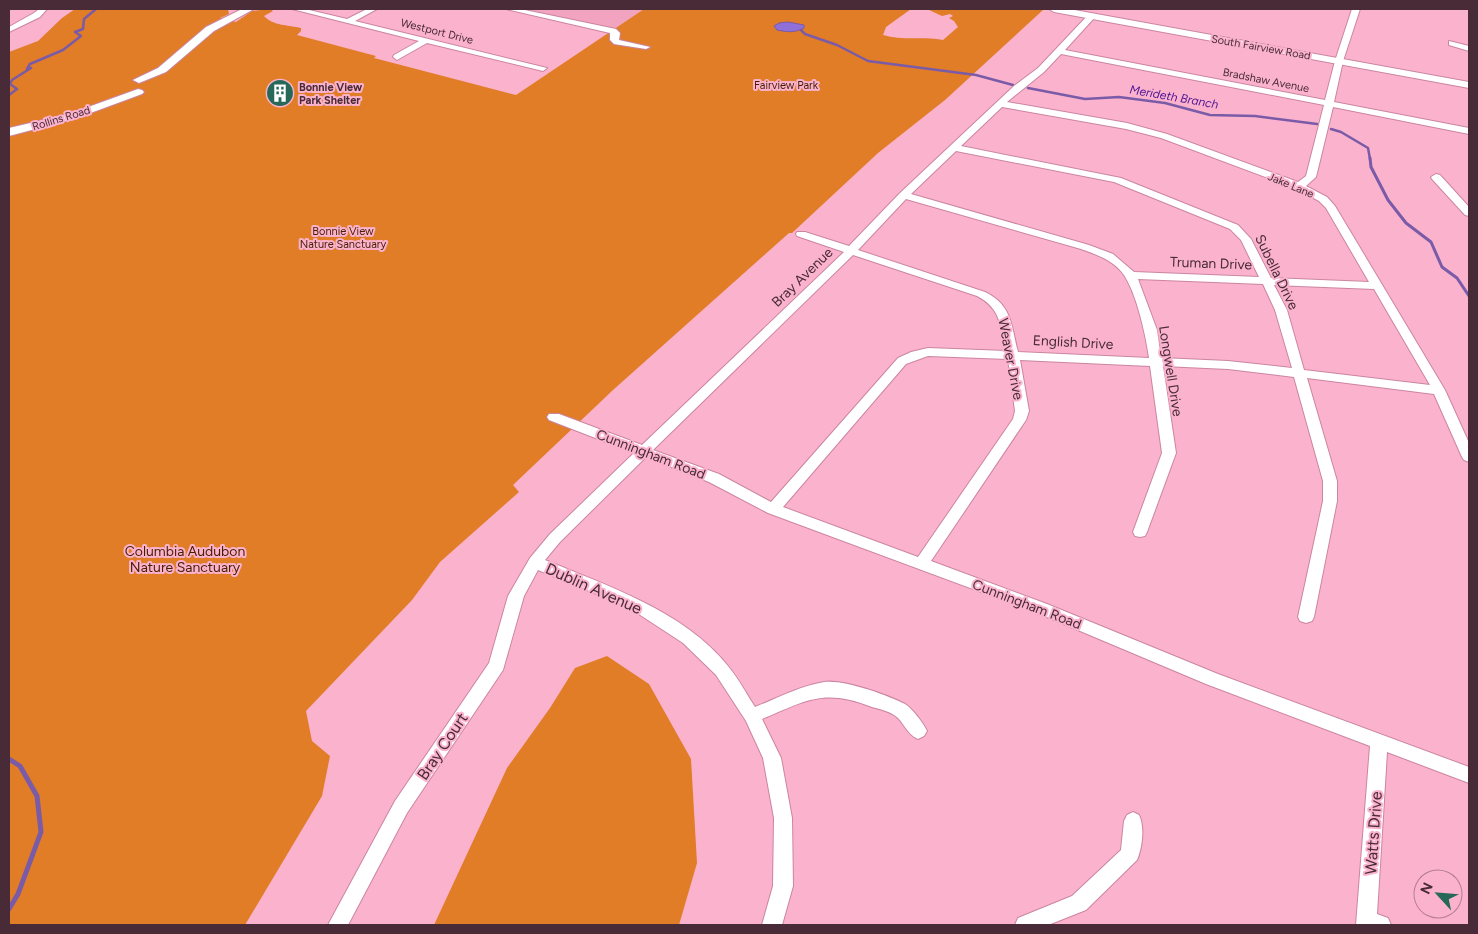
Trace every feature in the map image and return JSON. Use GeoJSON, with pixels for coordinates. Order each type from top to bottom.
{"type":"FeatureCollection","features":[{"type":"Feature","properties":{"kind":"street"},"geometry":{"type":"LineString","coordinates":[[9,30],[43,9]]}},
{"type":"Feature","properties":{"kind":"street","name":"Rollins Road"},"geometry":{"type":"LineString","coordinates":[[9,132],[73,116],[112,101],[162,70],[210,29],[248,9]]}},
{"type":"Feature","properties":{"kind":"street","name":"Westport Drive"},"geometry":{"type":"LineString","coordinates":[[296,9],[543,68]]}},
{"type":"Feature","properties":{"kind":"street"},"geometry":{"type":"LineString","coordinates":[[348,21],[373,9]]}},
{"type":"Feature","properties":{"kind":"street"},"geometry":{"type":"LineString","coordinates":[[510,9],[613,31],[616,33],[614,40],[617,42],[646,47]]}},
{"type":"Feature","properties":{"kind":"street","name":"South Fairview Road"},"geometry":{"type":"LineString","coordinates":[[1054,9],[1469,84]]}},
{"type":"Feature","properties":{"kind":"street"},"geometry":{"type":"LineString","coordinates":[[1300,186],[1311,177],[1313,171],[1339,61],[1356,9]]}},
{"type":"Feature","properties":{"kind":"street","name":"Bray Avenue"},"geometry":{"type":"LineString","coordinates":[[535,562],[555,538],[851,251],[904,195],[1017,88],[1041,70],[1092,16]]}},
{"type":"Feature","properties":{"kind":"street"},"geometry":{"type":"LineString","coordinates":[[397,57],[426,40]]}},
{"type":"Feature","properties":{"kind":"street"},"geometry":{"type":"LineString","coordinates":[[1452,43],[1469,49]]}},
{"type":"Feature","properties":{"kind":"street","name":"Bradshaw Avenue"},"geometry":{"type":"LineString","coordinates":[[1059,51],[1469,131]]}},
{"type":"Feature","properties":{"kind":"street","name":"Rollins Road"},"geometry":{"type":"LineString","coordinates":[[112,101],[128,84],[139,86],[154,85],[162,70]]}},
{"type":"Feature","properties":{"kind":"street","name":"Jake Lane"},"geometry":{"type":"LineString","coordinates":[[1000,104],[1146,131],[1300,186],[1324,199],[1330,206],[1439,390],[1468,454]]}},
{"type":"Feature","properties":{"kind":"street","name":"Subella Drive"},"geometry":{"type":"LineString","coordinates":[[954,148],[1112,178],[1234,227],[1246,239],[1281,310],[1330,481],[1330,501],[1306,617]]}},
{"type":"Feature","properties":{"kind":"street"},"geometry":{"type":"LineString","coordinates":[[1436,178],[1469,212]]}},
{"type":"Feature","properties":{"kind":"street"},"geometry":{"type":"LineString","coordinates":[[904,195],[1085,247],[1109,256],[1132,275]]}},
{"type":"Feature","properties":{"kind":"street","name":"Weaver Drive"},"geometry":{"type":"LineString","coordinates":[[801,234],[981,294],[993,300],[1002,309],[1013,355],[1022,411],[1019,420],[921,564]]}},
{"type":"Feature","properties":{"kind":"street","name":"Truman Drive"},"geometry":{"type":"LineString","coordinates":[[1132,275],[1378,286]]}},
{"type":"Feature","properties":{"kind":"street","name":"Longwell Drive"},"geometry":{"type":"LineString","coordinates":[[1132,275],[1151,330],[1169,453],[1140,532]]}},
{"type":"Feature","properties":{"kind":"street","name":"English Drive"},"geometry":{"type":"LineString","coordinates":[[773,509],[902,361],[928,352],[1228,365],[1439,390]]}},
{"type":"Feature","properties":{"kind":"street","name":"Cunningham Road"},"geometry":{"type":"LineString","coordinates":[[554,417],[714,478],[773,509],[1041,608],[1212,679],[1469,774]]}},
{"type":"Feature","properties":{"kind":"street","name":"Dublin Avenue"},"geometry":{"type":"LineString","coordinates":[[535,562],[633,603],[689,638],[722,670],[752,716],[772,758],[783,818],[783,886],[772,925]]}},
{"type":"Feature","properties":{"kind":"street","name":"Bray Court"},"geometry":{"type":"LineString","coordinates":[[338,925],[401,807],[496,665],[516,596],[535,562]]}},
{"type":"Feature","properties":{"kind":"street"},"geometry":{"type":"LineString","coordinates":[[752,716],[802,695],[826,689],[853,692],[901,710],[918,731]]}},
{"type":"Feature","properties":{"kind":"street","name":"Watts Drive"},"geometry":{"type":"LineString","coordinates":[[1371,923],[1379,740]]}},
{"type":"Feature","properties":{"kind":"street"},"geometry":{"type":"LineString","coordinates":[[1026,925],[1079,903],[1130,854],[1133,821]]}},
{"type":"Feature","properties":{"kind":"shaded area"},"geometry":{"type":"Polygon","coordinates":[[[510,9],[644,9],[611,31],[510,9]]]}},
{"type":"Feature","properties":{"kind":"shaded area"},"geometry":{"type":"Polygon","coordinates":[[[788,22],[804,25],[804,28],[788,32],[777,30],[774,26],[779,23],[788,22]]]}},
{"type":"Feature","properties":{"kind":"green space"},"geometry":{"type":"Polygon","coordinates":[[[75,9],[228,9],[229,14],[220,18],[236,22],[252,11],[270,9],[273,11],[264,16],[272,22],[301,28],[297,35],[376,56],[374,58],[516,95],[644,9],[911,9],[886,27],[883,35],[898,38],[943,40],[958,27],[949,18],[953,16],[950,14],[942,16],[927,9],[1043,10],[945,100],[878,153],[792,233],[789,233],[613,390],[513,485],[519,492],[440,562],[412,600],[306,711],[312,741],[330,756],[322,796],[245,925],[9,925],[9,52],[38,41],[62,18],[75,9]]]}},
{"type":"Feature","properties":{"kind":"green space"},"geometry":{"type":"Polygon","coordinates":[[[607,656],[649,684],[691,759],[697,863],[679,925],[434,925],[507,768],[550,708],[575,668],[607,656]]]}},
{"type":"Feature","properties":{"kind":"waterway"},"geometry":{"type":"LineString","coordinates":[[9,95],[17,89],[10,84],[12,80],[31,68],[27,69],[30,64],[63,50],[81,36],[75,32],[83,29],[84,19],[96,9]]}},
{"type":"Feature","properties":{"kind":"waterway","name":"Merideth Branch"},"geometry":{"type":"LineString","coordinates":[[801,30],[805,34],[837,45],[868,61],[976,75],[1013,85]]}},
{"type":"Feature","properties":{"kind":"waterway","name":"Merideth Branch"},"geometry":{"type":"LineString","coordinates":[[1028,88],[1085,99],[1119,97],[1165,103],[1210,115],[1255,116],[1317,124]]}},
{"type":"Feature","properties":{"kind":"waterway","name":"Merideth Branch"},"geometry":{"type":"LineString","coordinates":[[1331,129],[1341,132],[1368,148],[1370,159]]}},
{"type":"Feature","properties":{"kind":"waterway","name":"Merideth Branch"},"geometry":{"type":"LineString","coordinates":[[1370,158],[1371,167],[1388,200],[1406,223],[1431,242],[1442,267],[1457,278],[1469,296]]}},
{"type":"Feature","properties":{"kind":"waterway"},"geometry":{"type":"LineString","coordinates":[[9,759],[20,766],[37,796],[41,832],[18,894],[9,909]]}},
{"type":"Feature","properties":{"kind":"place","name":"Bonnie View Park Shelter"},"geometry":{"type":"Point","coordinates":[280,93]}},
{"type":"Feature","properties":{"kind":"park label","name":"Fairview Park"},"geometry":{"type":"Point","coordinates":[786,85]}},
{"type":"Feature","properties":{"kind":"park label","name":"Bonnie View Nature Sanctuary"},"geometry":{"type":"Point","coordinates":[343,237]}},
{"type":"Feature","properties":{"kind":"park label","name":"Columbia Audubon Nature Sanctuary"},"geometry":{"type":"Point","coordinates":[185,560]}}]}
